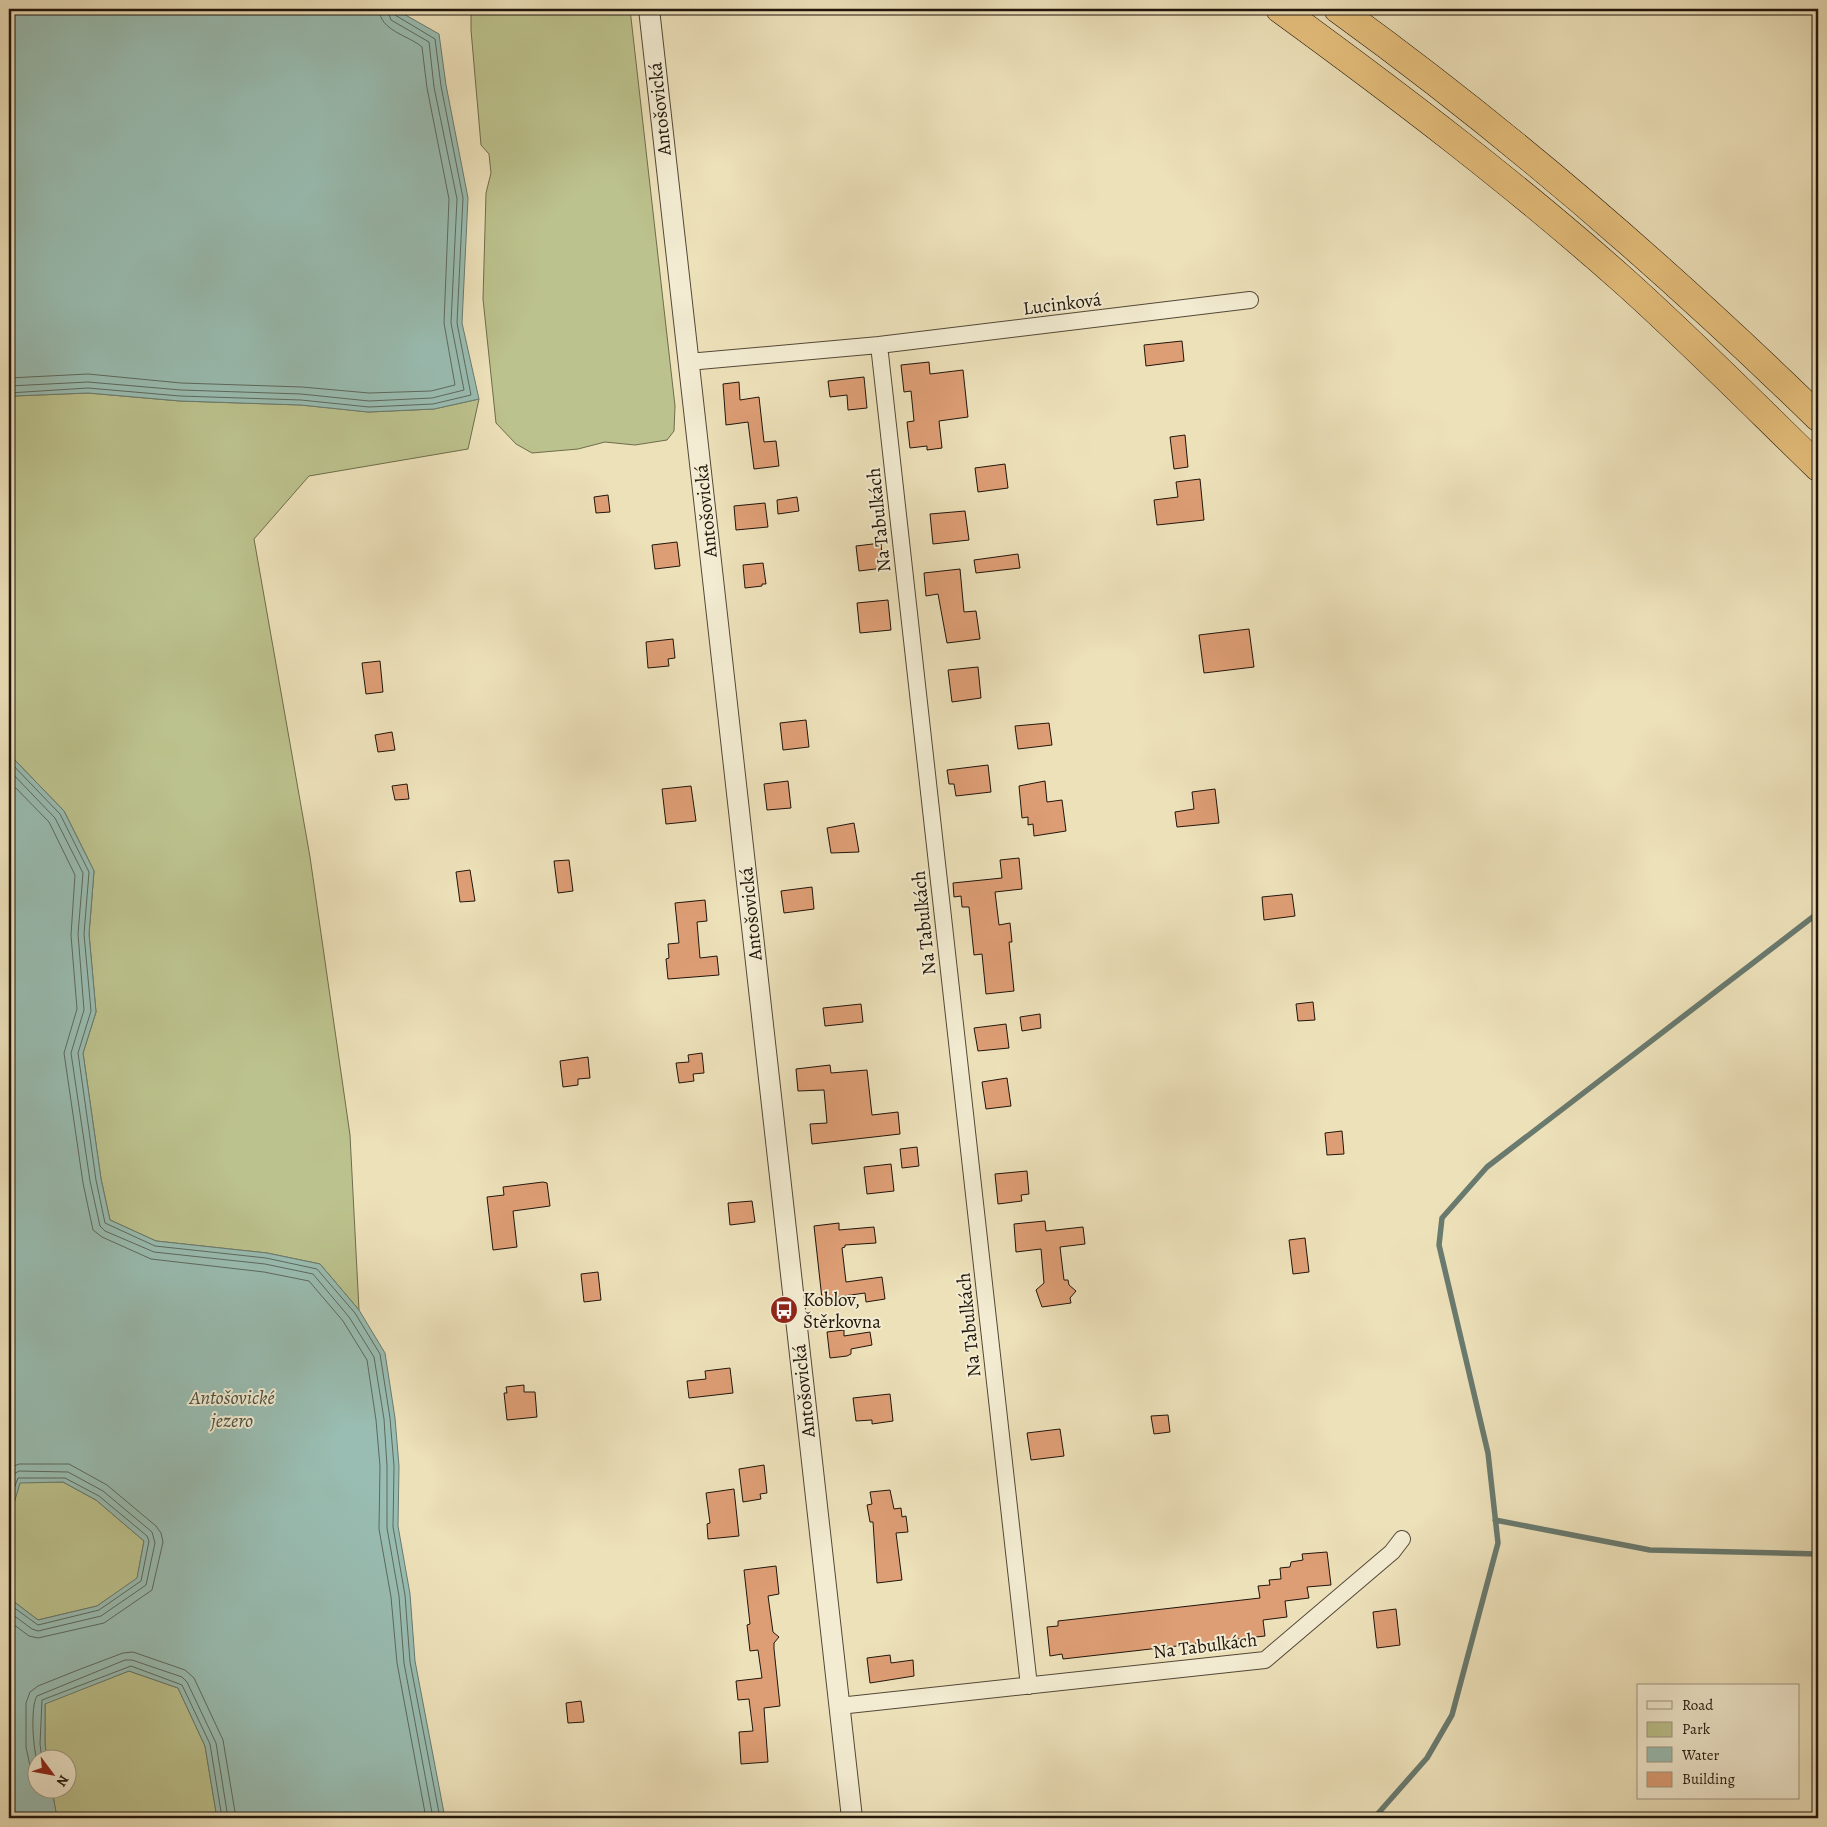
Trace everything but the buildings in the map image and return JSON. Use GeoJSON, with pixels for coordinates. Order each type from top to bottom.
{"type":"FeatureCollection","features":[{"type":"Feature","properties":{"kind":"highway"},"geometry":{"type":"LineString","coordinates":[[1280,9],[1375,78],[1553,220],[1624,281],[1818,467]]}},
{"type":"Feature","properties":{"kind":"highway"},"geometry":{"type":"LineString","coordinates":[[1338,9],[1391,47],[1568,188],[1725,326],[1818,417]]}},
{"type":"Feature","properties":{"kind":"street","name":"Antošovická"},"geometry":{"type":"LineString","coordinates":[[649,9],[852,1818]]}},
{"type":"Feature","properties":{"kind":"street","name":"Lucinková"},"geometry":{"type":"LineString","coordinates":[[879,345],[1250,300]]}},
{"type":"Feature","properties":{"kind":"street"},"geometry":{"type":"LineString","coordinates":[[688,362],[879,345]]}},
{"type":"Feature","properties":{"kind":"street","name":"Na Tabulkách"},"geometry":{"type":"LineString","coordinates":[[879,345],[1029,1686]]}},
{"type":"Feature","properties":{"kind":"street","name":"Na Tabulkách"},"geometry":{"type":"LineString","coordinates":[[839,1706],[1265,1660],[1392,1552],[1402,1539]]}},
{"type":"Feature","properties":{"kind":"green space"},"geometry":{"type":"Polygon","coordinates":[[[471,9],[630,9],[675,406],[674,431],[667,440],[635,445],[605,442],[578,449],[532,453],[516,444],[496,423],[483,299],[486,193],[491,173],[489,154],[481,145],[471,30],[471,9]]]}},
{"type":"Feature","properties":{"kind":"green space"},"geometry":{"type":"Polygon","coordinates":[[[88,393],[180,401],[301,405],[369,412],[434,409],[479,399],[468,449],[309,476],[254,539],[310,857],[350,1135],[359,1310],[320,1264],[267,1253],[156,1241],[110,1220],[101,1179],[83,1053],[96,1012],[89,934],[94,871],[64,811],[9,754],[9,399],[14,396],[88,393]]]}},
{"type":"Feature","properties":{"kind":"green space"},"geometry":{"type":"Polygon","coordinates":[[[20,1482],[63,1482],[96,1500],[144,1541],[137,1579],[97,1606],[38,1620],[9,1598],[9,1520],[20,1482]]]}},
{"type":"Feature","properties":{"kind":"green space"},"geometry":{"type":"Polygon","coordinates":[[[129,1671],[178,1688],[205,1746],[217,1818],[57,1818],[54,1800],[78,1800],[78,1750],[46,1750],[45,1703],[129,1671]]]}},
{"type":"Feature","properties":{"kind":"water"},"geometry":{"type":"Polygon","coordinates":[[[9,9],[395,9],[439,34],[446,85],[468,198],[462,323],[479,399],[434,409],[368,412],[301,405],[180,401],[88,393],[14,396],[9,399],[9,9]]]}},
{"type":"Feature","properties":{"kind":"water","name":"Antošovické jezero"},"geometry":{"type":"Polygon","coordinates":[[[9,754],[64,811],[94,871],[89,934],[96,1012],[83,1053],[101,1179],[110,1220],[156,1241],[267,1253],[320,1264],[359,1310],[385,1353],[395,1418],[399,1466],[398,1526],[410,1594],[415,1661],[445,1818],[217,1818],[205,1746],[178,1688],[129,1671],[45,1704],[46,1750],[28,1750],[28,1800],[54,1800],[57,1818],[9,1818],[9,1598],[38,1620],[97,1606],[137,1578],[144,1541],[96,1500],[63,1482],[20,1483],[9,1520],[9,754]]]}},
{"type":"Feature","properties":{"kind":"waterway"},"geometry":{"type":"LineString","coordinates":[[1374,1818],[1427,1758],[1452,1715],[1498,1543],[1488,1453],[1439,1245],[1442,1218],[1487,1167],[1818,913]]}},
{"type":"Feature","properties":{"kind":"waterway"},"geometry":{"type":"LineString","coordinates":[[1495,1520],[1650,1550],[1818,1554]]}},
{"type":"Feature","properties":{"kind":"place","name":"Koblov, Štěrkovna"},"geometry":{"type":"Point","coordinates":[784,1310]}}]}
